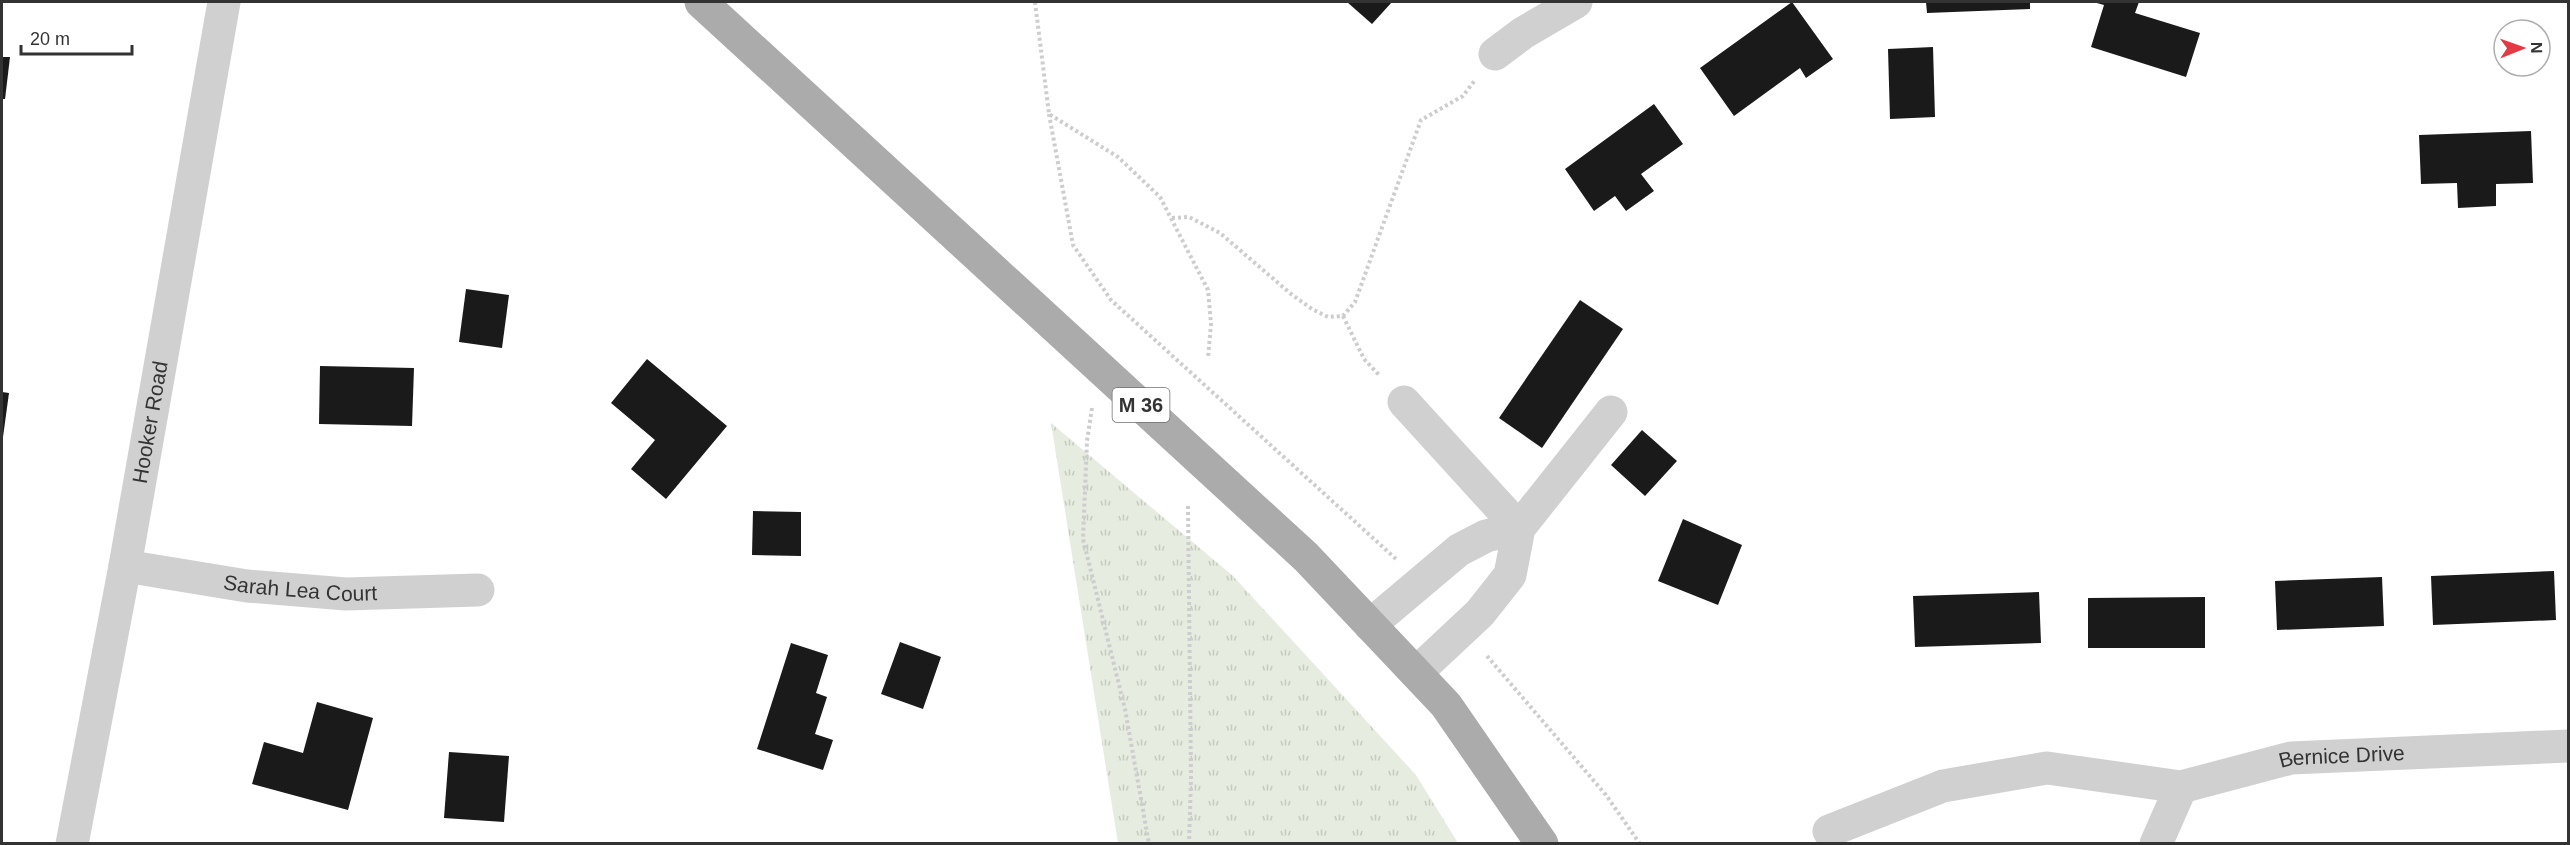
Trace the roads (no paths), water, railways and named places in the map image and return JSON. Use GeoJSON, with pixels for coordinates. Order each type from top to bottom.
{"type":"FeatureCollection","features":[{"type":"Feature","properties":{"kind":"main road","name":"M 36"},"geometry":{"type":"LineString","coordinates":[[701,2],[1306,557],[1446,705],[1542,843]]}},
{"type":"Feature","properties":{"kind":"street","name":"Hooker Road"},"geometry":{"type":"LineString","coordinates":[[72,843],[225,2]]}},
{"type":"Feature","properties":{"kind":"street"},"geometry":{"type":"LineString","coordinates":[[1495,54],[1523,33],[1576,2]]}},
{"type":"Feature","properties":{"kind":"street"},"geometry":{"type":"LineString","coordinates":[[1404,402],[1519,528]]}},
{"type":"Feature","properties":{"kind":"street"},"geometry":{"type":"LineString","coordinates":[[1416,673],[1480,613],[1510,575],[1519,528],[1611,412]]}},
{"type":"Feature","properties":{"kind":"street"},"geometry":{"type":"LineString","coordinates":[[1370,625],[1459,550],[1486,536],[1519,528]]}},
{"type":"Feature","properties":{"kind":"street","name":"Sarah Lea Court"},"geometry":{"type":"LineString","coordinates":[[124,566],[247,586],[346,594],[478,590]]}},
{"type":"Feature","properties":{"kind":"street","name":"Bernice Drive"},"geometry":{"type":"LineString","coordinates":[[2181,787],[2291,758],[2568,746]]}},
{"type":"Feature","properties":{"kind":"street"},"geometry":{"type":"LineString","coordinates":[[1829,831],[1943,786],[2047,768],[2181,787],[2156,843]]}}]}
